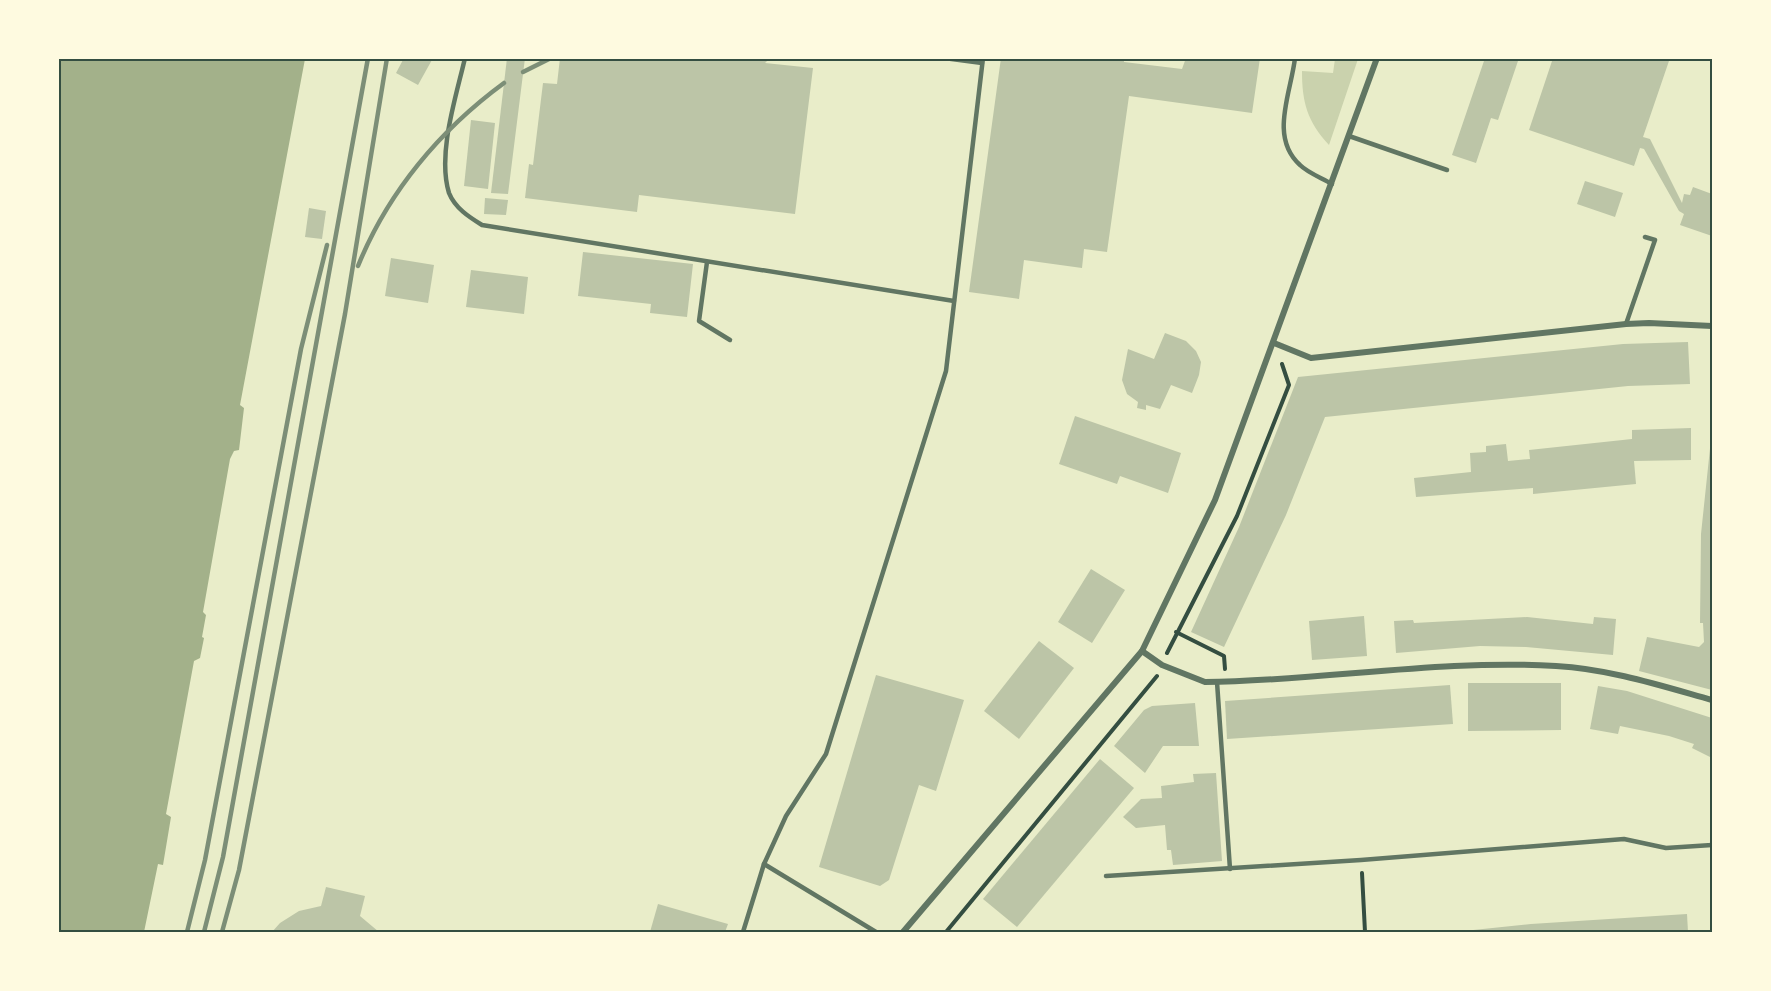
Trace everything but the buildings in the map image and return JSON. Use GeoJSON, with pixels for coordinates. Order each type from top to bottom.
{"type":"FeatureCollection","features":[{"type":"Feature","properties":{"kind":"street"},"geometry":{"type":"LineString","coordinates":[[903,933],[1142,651],[1215,500],[1377,58]]}},
{"type":"Feature","properties":{"kind":"street"},"geometry":{"type":"LineString","coordinates":[[1274,344],[1311,358],[1626,324],[1713,326]]}},
{"type":"Feature","properties":{"kind":"street"},"geometry":{"type":"LineString","coordinates":[[1142,651],[1162,664],[1205,682],[1482,664],[1548,666],[1637,679],[1713,700]]}},
{"type":"Feature","properties":{"kind":"lane"},"geometry":{"type":"LineString","coordinates":[[465,58],[450,126],[445,168],[450,194],[463,213],[482,225],[954,302]]}},
{"type":"Feature","properties":{"kind":"lane"},"geometry":{"type":"LineString","coordinates":[[742,933],[764,864],[786,816],[826,753],[946,370],[983,61],[944,58]]}},
{"type":"Feature","properties":{"kind":"lane"},"geometry":{"type":"LineString","coordinates":[[1295,58],[1285,106],[1284,142],[1300,165],[1332,184]]}},
{"type":"Feature","properties":{"kind":"lane"},"geometry":{"type":"LineString","coordinates":[[1349,136],[1447,170]]}},
{"type":"Feature","properties":{"kind":"lane"},"geometry":{"type":"LineString","coordinates":[[1626,324],[1655,240],[1645,237]]}},
{"type":"Feature","properties":{"kind":"lane"},"geometry":{"type":"LineString","coordinates":[[707,262],[699,321],[730,340]]}},
{"type":"Feature","properties":{"kind":"lane"},"geometry":{"type":"LineString","coordinates":[[1217,682],[1230,869]]}},
{"type":"Feature","properties":{"kind":"lane"},"geometry":{"type":"LineString","coordinates":[[1106,876],[1361,860],[1624,839],[1666,848],[1713,845]]}},
{"type":"Feature","properties":{"kind":"lane"},"geometry":{"type":"LineString","coordinates":[[764,864],[876,933]]}},
{"type":"Feature","properties":{"kind":"path"},"geometry":{"type":"LineString","coordinates":[[1176,632],[1224,656],[1227,681]]}},
{"type":"Feature","properties":{"kind":"path"},"geometry":{"type":"LineString","coordinates":[[1361,860],[1365,933]]}},
{"type":"Feature","properties":{"kind":"shaded area"},"geometry":{"type":"Polygon","coordinates":[[[58,59],[305,59],[240,405],[244,408],[239,450],[234,451],[230,459],[203,612],[206,615],[202,637],[204,638],[200,658],[194,661],[166,814],[171,817],[163,865],[158,864],[144,932],[59,932],[58,59]]]}},
{"type":"Feature","properties":{"kind":"shaded area"},"geometry":{"type":"Polygon","coordinates":[[[1335,59],[1358,59],[1329,145],[1307,111],[1302,71],[1333,73],[1335,59]]]}},
{"type":"Feature","properties":{"kind":"railway"},"geometry":{"type":"LineString","coordinates":[[204,932],[223,857],[368,58]]}},
{"type":"Feature","properties":{"kind":"railway"},"geometry":{"type":"LineString","coordinates":[[222,932],[239,870],[345,314],[387,58]]}},
{"type":"Feature","properties":{"kind":"railway"},"geometry":{"type":"LineString","coordinates":[[523,72],[551,58]]}},
{"type":"Feature","properties":{"kind":"railway"},"geometry":{"type":"LineString","coordinates":[[358,266],[384,213],[418,164],[458,121],[504,83]]}},
{"type":"Feature","properties":{"kind":"railway"},"geometry":{"type":"LineString","coordinates":[[187,932],[205,860],[301,349],[327,245]]}}]}
